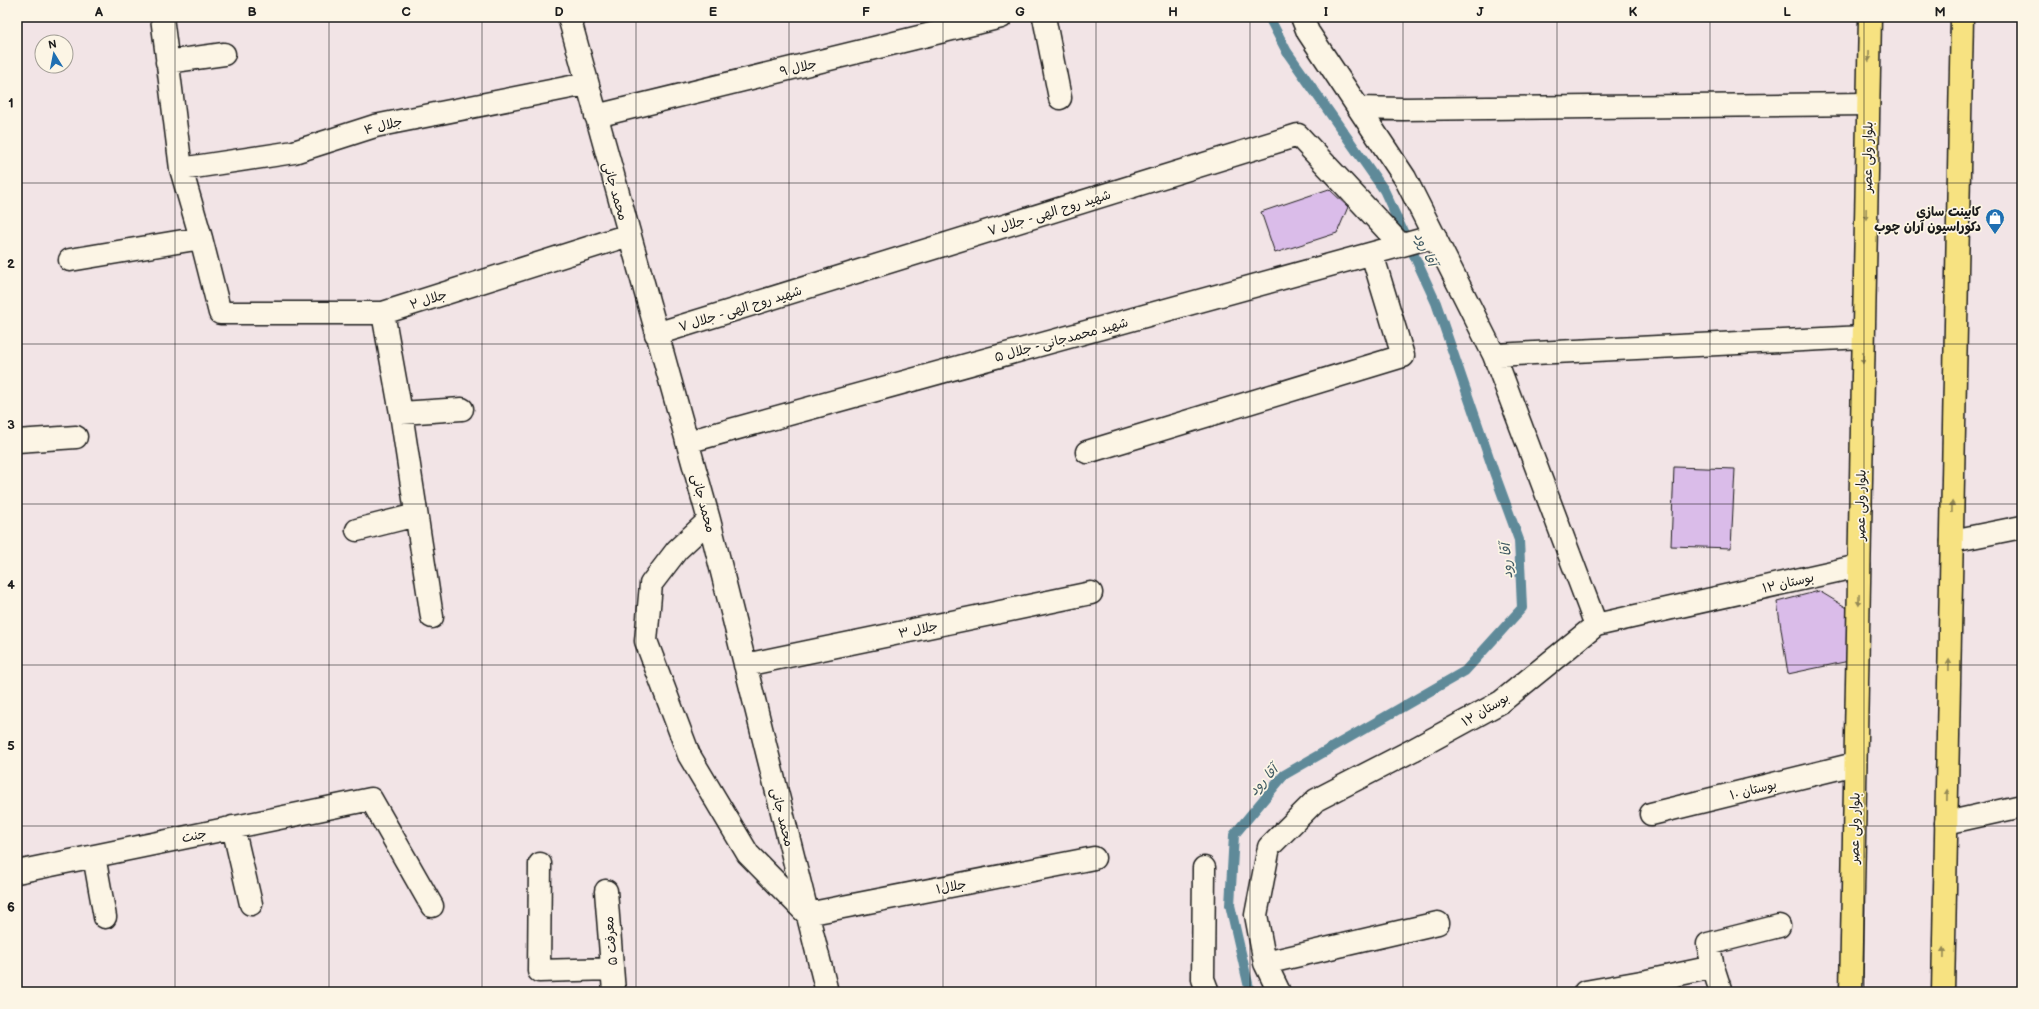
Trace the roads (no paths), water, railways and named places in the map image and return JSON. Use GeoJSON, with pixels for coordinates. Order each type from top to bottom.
{"type":"FeatureCollection","features":[{"type":"Feature","properties":{"kind":"main road","name":"بلوار ولی عصر"},"geometry":{"type":"LineString","coordinates":[[1851,992],[1870,17]]}},
{"type":"Feature","properties":{"kind":"main road"},"geometry":{"type":"LineString","coordinates":[[1943,992],[1962,17]]}},
{"type":"Feature","properties":{"kind":"street"},"geometry":{"type":"LineString","coordinates":[[70,260],[202,238],[181,169],[162,17]]}},
{"type":"Feature","properties":{"kind":"street","name":"محمد جانی"},"geometry":{"type":"LineString","coordinates":[[569,17],[586,84],[709,520],[827,992]]}},
{"type":"Feature","properties":{"kind":"street","name":"جلال ۹"},"geometry":{"type":"LineString","coordinates":[[596,116],[1001,17]]}},
{"type":"Feature","properties":{"kind":"street"},"geometry":{"type":"LineString","coordinates":[[1044,17],[1060,98]]}},
{"type":"Feature","properties":{"kind":"street"},"geometry":{"type":"LineString","coordinates":[[1302,17],[1308,32],[1406,178],[1494,355],[1596,625]]}},
{"type":"Feature","properties":{"kind":"street"},"geometry":{"type":"LineString","coordinates":[[167,62],[224,54]]}},
{"type":"Feature","properties":{"kind":"street","name":"جلال ۴"},"geometry":{"type":"LineString","coordinates":[[181,169],[294,152],[375,126],[586,84]]}},
{"type":"Feature","properties":{"kind":"street"},"geometry":{"type":"LineString","coordinates":[[1359,108],[1403,109],[1868,104]]}},
{"type":"Feature","properties":{"kind":"street","name":"شهید روح الهی - جلال ۷"},"geometry":{"type":"LineString","coordinates":[[656,334],[1298,134],[1401,245]]}},
{"type":"Feature","properties":{"kind":"street","name":"جلال ۲"},"geometry":{"type":"LineString","coordinates":[[202,238],[220,313],[383,313],[629,235]]}},
{"type":"Feature","properties":{"kind":"street","name":"شهید محمدجانی - جلال ۵"},"geometry":{"type":"LineString","coordinates":[[687,442],[1435,236]]}},
{"type":"Feature","properties":{"kind":"street"},"geometry":{"type":"LineString","coordinates":[[1087,452],[1403,356],[1372,254]]}},
{"type":"Feature","properties":{"kind":"street"},"geometry":{"type":"LineString","coordinates":[[383,313],[401,413],[432,617]]}},
{"type":"Feature","properties":{"kind":"street"},"geometry":{"type":"LineString","coordinates":[[1494,355],[1863,337]]}},
{"type":"Feature","properties":{"kind":"street"},"geometry":{"type":"LineString","coordinates":[[401,413],[462,409]]}},
{"type":"Feature","properties":{"kind":"street"},"geometry":{"type":"LineString","coordinates":[[17,441],[76,437]]}},
{"type":"Feature","properties":{"kind":"street"},"geometry":{"type":"LineString","coordinates":[[357,530],[416,515]]}},
{"type":"Feature","properties":{"kind":"street"},"geometry":{"type":"LineString","coordinates":[[709,520],[677,550],[650,584],[646,641],[689,755],[748,854],[807,914]]}},
{"type":"Feature","properties":{"kind":"street"},"geometry":{"type":"LineString","coordinates":[[1952,542],[2022,528]]}},
{"type":"Feature","properties":{"kind":"street","name":"بوستان ۱۲"},"geometry":{"type":"LineString","coordinates":[[1279,992],[1265,963],[1256,915],[1269,847],[1316,800],[1413,750],[1501,702],[1596,625],[1859,566]]}},
{"type":"Feature","properties":{"kind":"street","name":"جلال ۳"},"geometry":{"type":"LineString","coordinates":[[745,665],[1091,593]]}},
{"type":"Feature","properties":{"kind":"street","name":"بوستان ۱۰"},"geometry":{"type":"LineString","coordinates":[[1651,814],[1855,764]]}},
{"type":"Feature","properties":{"kind":"street","name":"جنت"},"geometry":{"type":"LineString","coordinates":[[17,872],[371,799],[432,906]]}},
{"type":"Feature","properties":{"kind":"street"},"geometry":{"type":"LineString","coordinates":[[1946,823],[2022,806]]}},
{"type":"Feature","properties":{"kind":"street"},"geometry":{"type":"LineString","coordinates":[[233,827],[251,904]]}},
{"type":"Feature","properties":{"kind":"street"},"geometry":{"type":"LineString","coordinates":[[94,856],[105,918]]}},
{"type":"Feature","properties":{"kind":"street","name":"جلال۱"},"geometry":{"type":"LineString","coordinates":[[807,914],[1094,858]]}},
{"type":"Feature","properties":{"kind":"street"},"geometry":{"type":"LineString","coordinates":[[540,864],[539,971],[612,969]]}},
{"type":"Feature","properties":{"kind":"street"},"geometry":{"type":"LineString","coordinates":[[1204,868],[1203,979],[1208,992]]}},
{"type":"Feature","properties":{"kind":"street","name":"معرفت ۵"},"geometry":{"type":"LineString","coordinates":[[606,890],[614,992]]}},
{"type":"Feature","properties":{"kind":"street"},"geometry":{"type":"LineString","coordinates":[[1265,963],[1438,923]]}},
{"type":"Feature","properties":{"kind":"street"},"geometry":{"type":"LineString","coordinates":[[1720,992],[1712,967],[1708,944],[1779,926]]}},
{"type":"Feature","properties":{"kind":"street"},"geometry":{"type":"LineString","coordinates":[[1585,992],[1712,967]]}},
{"type":"Feature","properties":{"kind":"waterway","name":"آقا رود"},"geometry":{"type":"LineString","coordinates":[[1250,992],[1230,905],[1234,835],[1284,775],[1465,671],[1522,608],[1519,540],[1436,303],[1384,190],[1287,52],[1269,17]]}},
{"type":"Feature","properties":{"kind":"place","name":"کابینت سازی دکوراسیون آران چوب"},"geometry":{"type":"Point","coordinates":[1995,235]}}]}
